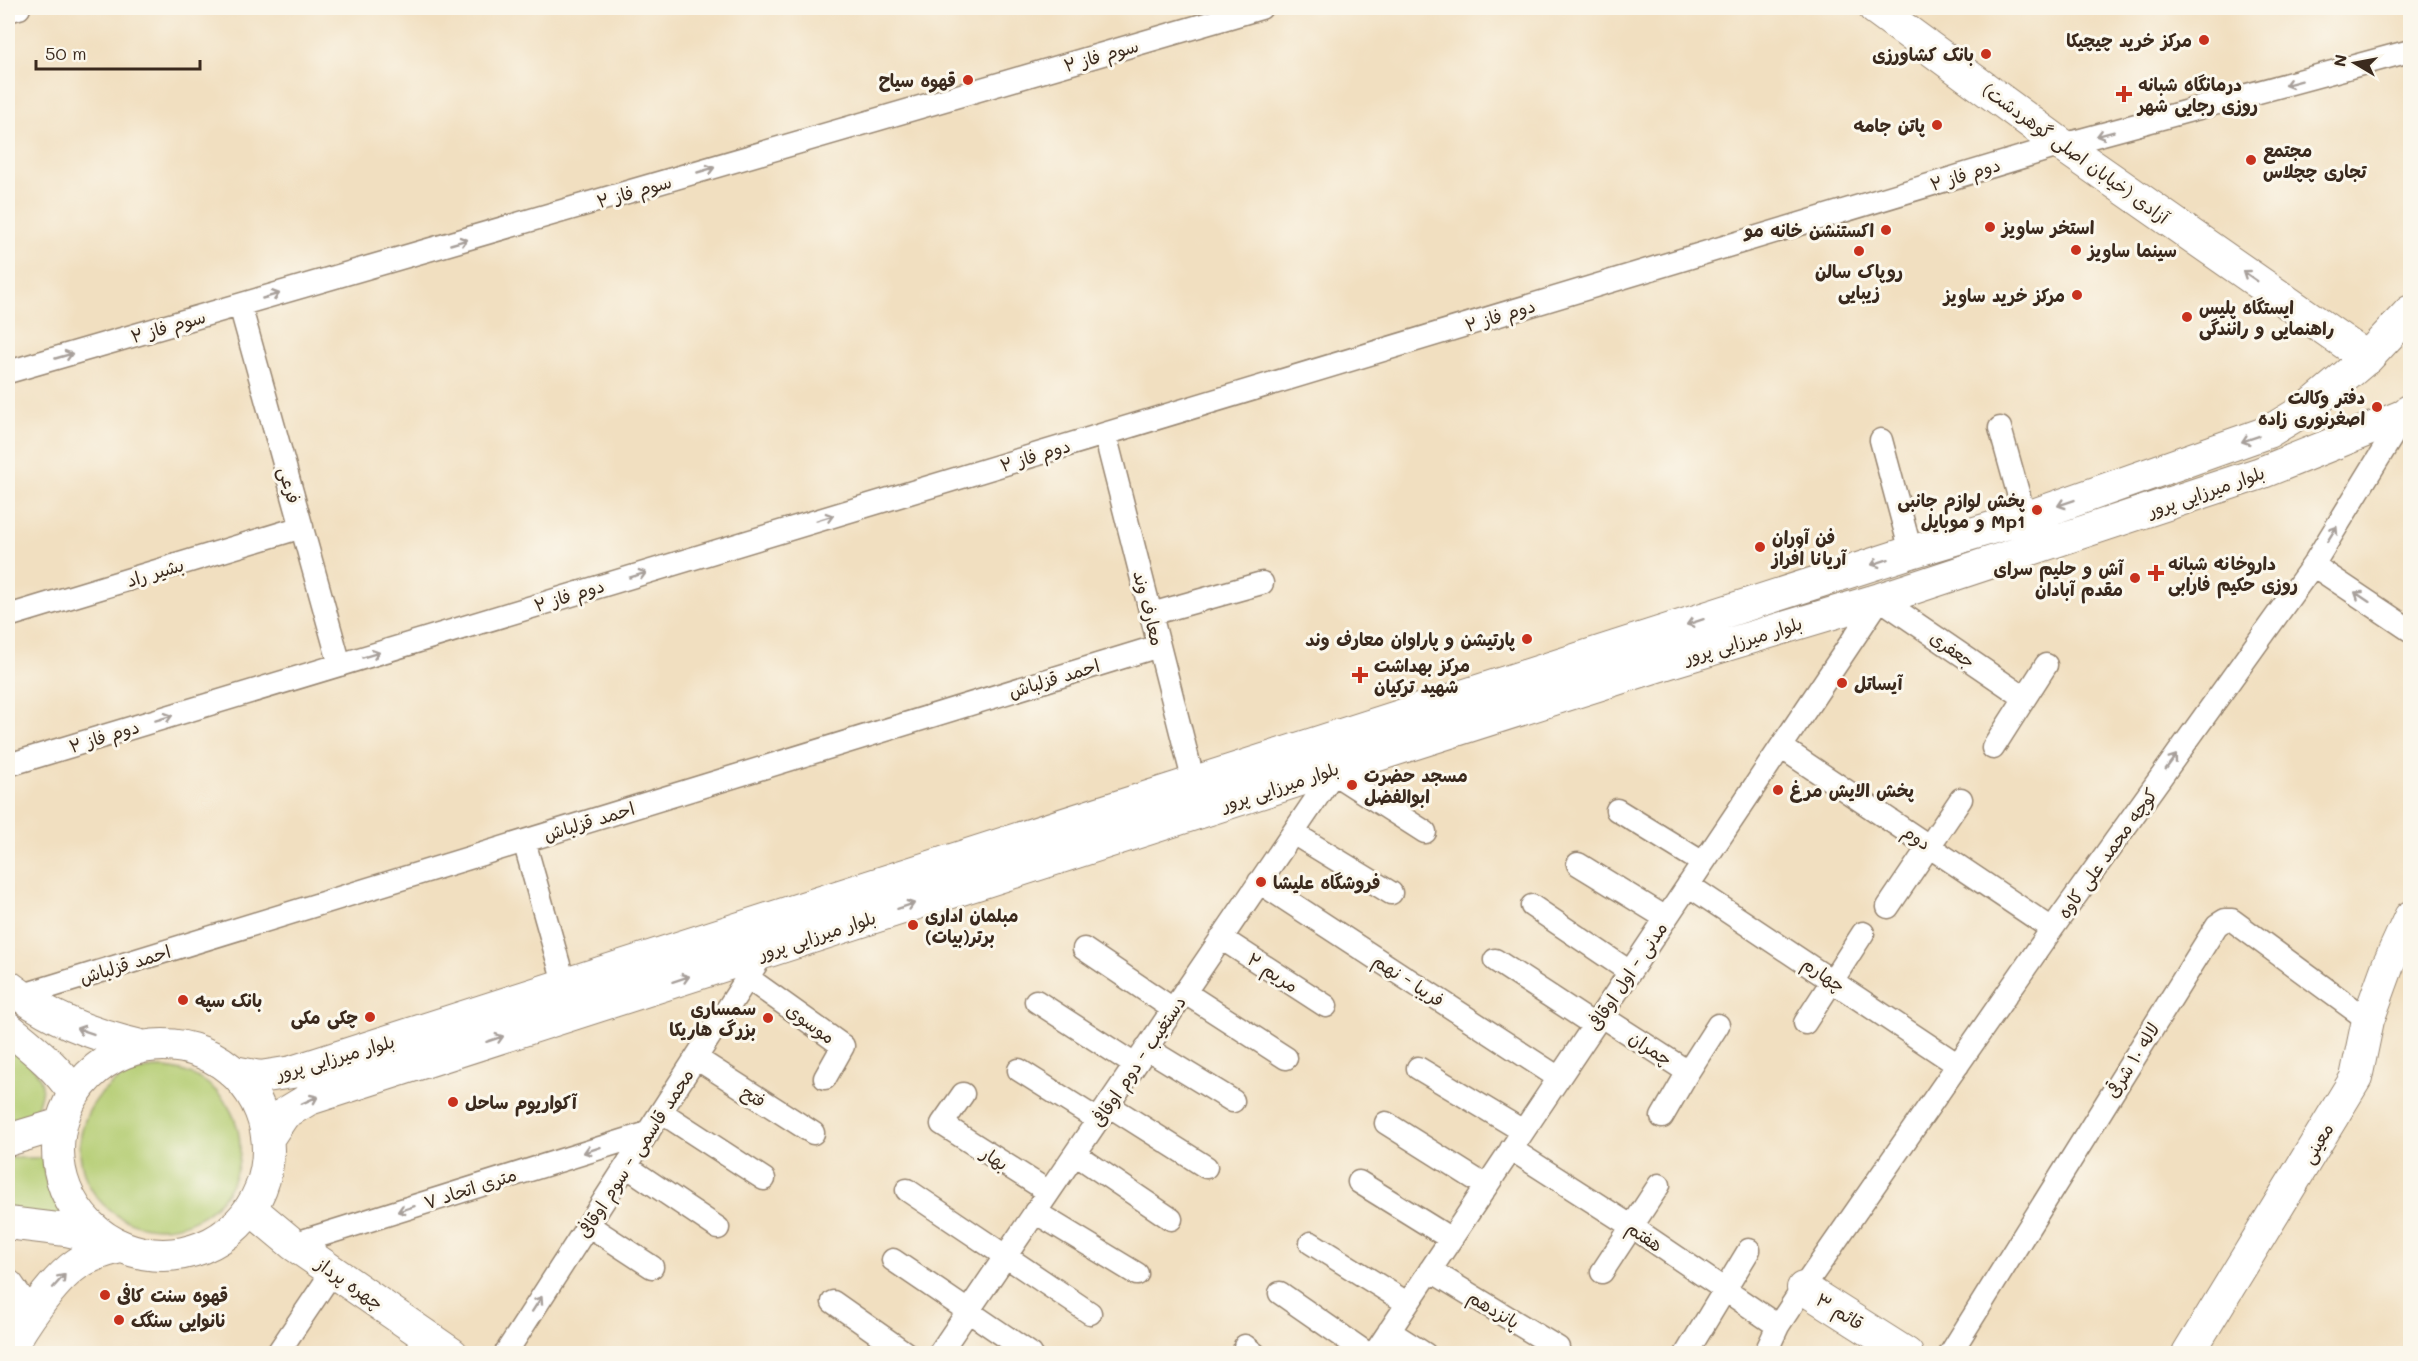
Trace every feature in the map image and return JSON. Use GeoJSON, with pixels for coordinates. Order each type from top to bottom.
{"type":"FeatureCollection","features":[{"type":"Feature","properties":{"kind":"main road","name":"آزادی (خیابان اصلی گوهردشت)"},"geometry":{"type":"LineString","coordinates":[[1875,8],[2062,145],[2367,358]]}},
{"type":"Feature","properties":{"kind":"main road"},"geometry":{"type":"LineString","coordinates":[[2367,358],[2410,312]]}},
{"type":"Feature","properties":{"kind":"main road","name":"بلوار میرزایی پرور"},"geometry":{"type":"LineString","coordinates":[[234,1072],[260,1077],[292,1072],[1911,552],[2025,518],[2268,432],[2309,407],[2367,358]]}},
{"type":"Feature","properties":{"kind":"main road","name":"بلوار میرزایی پرور"},"geometry":{"type":"LineString","coordinates":[[268,1138],[284,1114],[309,1099],[756,965],[1335,770],[1676,660],[1880,599],[2258,474],[2409,413]]}},
{"type":"Feature","properties":{"kind":"main road","name":"معینی"},"geometry":{"type":"LineString","coordinates":[[2188,1353],[2356,1078],[2368,1020],[2388,965],[2410,917]]}},
{"type":"Feature","properties":{"kind":"main road"},"geometry":{"type":"LineString","coordinates":[[14,991],[74,1027],[141,1046]]}},
{"type":"Feature","properties":{"kind":"main road"},"geometry":{"type":"LineString","coordinates":[[8,1028],[48,1061],[61,1074],[74,1093]]}},
{"type":"Feature","properties":{"kind":"main road"},"geometry":{"type":"LineString","coordinates":[[8,1223],[66,1230],[148,1255],[178,1255],[206,1247],[231,1231],[251,1209],[264,1179],[268,1162],[268,1138],[262,1113],[251,1091],[234,1072],[208,1054],[185,1046],[164,1044],[141,1046],[115,1056],[92,1072],[74,1093],[61,1124],[58,1157],[65,1189],[82,1218],[113,1243]]}},
{"type":"Feature","properties":{"kind":"main road"},"geometry":{"type":"LineString","coordinates":[[8,1140],[61,1124]]}},
{"type":"Feature","properties":{"kind":"main road","name":"چهره پرداز"},"geometry":{"type":"LineString","coordinates":[[251,1209],[293,1244],[452,1353]]}},
{"type":"Feature","properties":{"kind":"main road"},"geometry":{"type":"LineString","coordinates":[[15,1339],[61,1279],[75,1265],[113,1243]]}},
{"type":"Feature","properties":{"kind":"main road"},"geometry":{"type":"LineString","coordinates":[[8,1286],[17,1299],[15,1339]]}},
{"type":"Feature","properties":{"kind":"main road","name":"قائم ۳"},"geometry":{"type":"LineString","coordinates":[[1803,1288],[1907,1353]]}},
{"type":"Feature","properties":{"kind":"street"},"geometry":{"type":"LineString","coordinates":[[8,11],[19,8]]}},
{"type":"Feature","properties":{"kind":"street","name":"سوم فاز ۲"},"geometry":{"type":"LineString","coordinates":[[8,372],[1261,8]]}},
{"type":"Feature","properties":{"kind":"street","name":"دوم فاز ۲"},"geometry":{"type":"LineString","coordinates":[[8,765],[2062,145],[2410,51]]}},
{"type":"Feature","properties":{"kind":"street","name":"فرعی"},"geometry":{"type":"LineString","coordinates":[[240,305],[340,665]]}},
{"type":"Feature","properties":{"kind":"street","name":"کوچه محمد علی کاوه"},"geometry":{"type":"LineString","coordinates":[[1764,1353],[1778,1326],[1803,1288],[2052,929],[2313,565],[2409,413]]}},
{"type":"Feature","properties":{"kind":"street"},"geometry":{"type":"LineString","coordinates":[[2000,428],[2025,518]]}},
{"type":"Feature","properties":{"kind":"street","name":"معارف وند"},"geometry":{"type":"LineString","coordinates":[[1105,434],[1194,783]]}},
{"type":"Feature","properties":{"kind":"street"},"geometry":{"type":"LineString","coordinates":[[1881,440],[1911,552]]}},
{"type":"Feature","properties":{"kind":"street","name":"بشیر راد"},"geometry":{"type":"LineString","coordinates":[[8,616],[302,527]]}},
{"type":"Feature","properties":{"kind":"street"},"geometry":{"type":"LineString","coordinates":[[2313,565],[2410,630]]}},
{"type":"Feature","properties":{"kind":"street"},"geometry":{"type":"LineString","coordinates":[[1151,614],[1262,583]]}},
{"type":"Feature","properties":{"kind":"street","name":"جعفری"},"geometry":{"type":"LineString","coordinates":[[1880,599],[2025,698]]}},
{"type":"Feature","properties":{"kind":"street","name":"مدنی - اول اوقافی"},"geometry":{"type":"LineString","coordinates":[[1374,1353],[1880,599]]}},
{"type":"Feature","properties":{"kind":"street","name":"احمد قزلباش"},"geometry":{"type":"LineString","coordinates":[[14,991],[524,841],[1159,646]]}},
{"type":"Feature","properties":{"kind":"street"},"geometry":{"type":"LineString","coordinates":[[1993,748],[2046,665]]}},
{"type":"Feature","properties":{"kind":"street","name":"دوم"},"geometry":{"type":"LineString","coordinates":[[1781,747],[2052,929]]}},
{"type":"Feature","properties":{"kind":"street"},"geometry":{"type":"LineString","coordinates":[[1335,770],[1425,832]]}},
{"type":"Feature","properties":{"kind":"street","name":"دستغیب - دوم اوقافی"},"geometry":{"type":"LineString","coordinates":[[939,1353],[1335,770]]}},
{"type":"Feature","properties":{"kind":"street"},"geometry":{"type":"LineString","coordinates":[[1888,906],[1960,798]]}},
{"type":"Feature","properties":{"kind":"street"},"geometry":{"type":"LineString","coordinates":[[1617,810],[1703,863]]}},
{"type":"Feature","properties":{"kind":"street"},"geometry":{"type":"LineString","coordinates":[[1293,833],[1391,893]]}},
{"type":"Feature","properties":{"kind":"street"},"geometry":{"type":"LineString","coordinates":[[524,841],[565,986]]}},
{"type":"Feature","properties":{"kind":"street"},"geometry":{"type":"LineString","coordinates":[[1578,864],[1666,918]]}},
{"type":"Feature","properties":{"kind":"street","name":"فریبا - نهم"},"geometry":{"type":"LineString","coordinates":[[1259,882],[1559,1078]]}},
{"type":"Feature","properties":{"kind":"street","name":"چهارم"},"geometry":{"type":"LineString","coordinates":[[1688,885],[1958,1065]]}},
{"type":"Feature","properties":{"kind":"street"},"geometry":{"type":"LineString","coordinates":[[1532,906],[1630,972]]}},
{"type":"Feature","properties":{"kind":"street","name":"لاله ۱۰ شرقی"},"geometry":{"type":"LineString","coordinates":[[1950,1353],[2217,925],[2224,920],[2232,920],[2368,1020]]}},
{"type":"Feature","properties":{"kind":"street"},"geometry":{"type":"LineString","coordinates":[[1804,1023],[1863,933]]}},
{"type":"Feature","properties":{"kind":"street","name":"مریم ۲"},"geometry":{"type":"LineString","coordinates":[[1221,938],[1326,1006]]}},
{"type":"Feature","properties":{"kind":"street"},"geometry":{"type":"LineString","coordinates":[[1084,949],[1286,1058]]}},
{"type":"Feature","properties":{"kind":"street","name":"چمران"},"geometry":{"type":"LineString","coordinates":[[1495,960],[1688,1072],[1662,1117]]}},
{"type":"Feature","properties":{"kind":"street","name":"موسوی"},"geometry":{"type":"LineString","coordinates":[[756,965],[849,1038],[825,1078]]}},
{"type":"Feature","properties":{"kind":"street","name":"محمد قاسمی - سوم اوقافی"},"geometry":{"type":"LineString","coordinates":[[505,1353],[756,965]]}},
{"type":"Feature","properties":{"kind":"street"},"geometry":{"type":"LineString","coordinates":[[1036,1001],[1141,1057],[1233,1101]]}},
{"type":"Feature","properties":{"kind":"street"},"geometry":{"type":"LineString","coordinates":[[1688,1072],[1718,1025]]}},
{"type":"Feature","properties":{"kind":"street","name":"فتح"},"geometry":{"type":"LineString","coordinates":[[696,1058],[813,1133]]}},
{"type":"Feature","properties":{"kind":"street","name":"هفتم"},"geometry":{"type":"LineString","coordinates":[[1418,1068],[1631,1226],[1778,1326]]}},
{"type":"Feature","properties":{"kind":"street"},"geometry":{"type":"LineString","coordinates":[[1019,1070],[1206,1167]]}},
{"type":"Feature","properties":{"kind":"street","name":"بهار"},"geometry":{"type":"LineString","coordinates":[[963,1094],[942,1124],[1049,1192]]}},
{"type":"Feature","properties":{"kind":"street"},"geometry":{"type":"LineString","coordinates":[[661,1112],[764,1179]]}},
{"type":"Feature","properties":{"kind":"street"},"geometry":{"type":"LineString","coordinates":[[1386,1122],[1486,1186]]}},
{"type":"Feature","properties":{"kind":"street","name":"۷ متری اتحاد"},"geometry":{"type":"LineString","coordinates":[[293,1244],[648,1132]]}},
{"type":"Feature","properties":{"kind":"street"},"geometry":{"type":"LineString","coordinates":[[1075,1154],[1171,1219]]}},
{"type":"Feature","properties":{"kind":"street"},"geometry":{"type":"LineString","coordinates":[[626,1166],[718,1228]]}},
{"type":"Feature","properties":{"kind":"street"},"geometry":{"type":"LineString","coordinates":[[1359,1182],[1450,1239]]}},
{"type":"Feature","properties":{"kind":"street"},"geometry":{"type":"LineString","coordinates":[[1602,1272],[1659,1185]]}},
{"type":"Feature","properties":{"kind":"street"},"geometry":{"type":"LineString","coordinates":[[907,1190],[1090,1313]]}},
{"type":"Feature","properties":{"kind":"street"},"geometry":{"type":"LineString","coordinates":[[1035,1212],[1137,1274]]}},
{"type":"Feature","properties":{"kind":"street"},"geometry":{"type":"LineString","coordinates":[[588,1225],[652,1267]]}},
{"type":"Feature","properties":{"kind":"street"},"geometry":{"type":"LineString","coordinates":[[1311,1243],[1407,1303]]}},
{"type":"Feature","properties":{"kind":"street"},"geometry":{"type":"LineString","coordinates":[[1686,1353],[1749,1250]]}},
{"type":"Feature","properties":{"kind":"street"},"geometry":{"type":"LineString","coordinates":[[893,1260],[1030,1353]]}},
{"type":"Feature","properties":{"kind":"street","name":"پانزدهم"},"geometry":{"type":"LineString","coordinates":[[1430,1270],[1558,1348]]}},
{"type":"Feature","properties":{"kind":"street"},"geometry":{"type":"LineString","coordinates":[[277,1353],[333,1271]]}},
{"type":"Feature","properties":{"kind":"street"},"geometry":{"type":"LineString","coordinates":[[1280,1293],[1368,1353]]}},
{"type":"Feature","properties":{"kind":"street"},"geometry":{"type":"LineString","coordinates":[[833,1302],[907,1353]]}},
{"type":"Feature","properties":{"kind":"street"},"geometry":{"type":"LineString","coordinates":[[1389,1331],[1425,1353]]}},
{"type":"Feature","properties":{"kind":"green space"},"geometry":{"type":"Polygon","coordinates":[[[8,1048],[33,1068],[40,1079],[42,1088],[37,1109],[13,1127],[8,1128],[8,1048]]]}},
{"type":"Feature","properties":{"kind":"green space"},"geometry":{"type":"Polygon","coordinates":[[[160,1068],[176,1069],[191,1074],[205,1081],[217,1091],[227,1103],[234,1117],[239,1132],[239,1164],[234,1179],[227,1193],[217,1205],[205,1215],[191,1222],[176,1227],[160,1228],[144,1227],[129,1222],[115,1215],[103,1205],[93,1193],[86,1179],[81,1164],[80,1148],[81,1132],[86,1117],[93,1103],[103,1091],[115,1081],[129,1074],[144,1069],[160,1068]]]}},
{"type":"Feature","properties":{"kind":"green space"},"geometry":{"type":"Polygon","coordinates":[[[8,1158],[43,1158],[49,1190],[66,1218],[8,1211],[8,1158]]]}},
{"type":"Feature","properties":{"kind":"place","name":"مرکز خرید چیچیکا"},"geometry":{"type":"Point","coordinates":[2204,40]}},
{"type":"Feature","properties":{"kind":"place","name":"بانک کشاورزی"},"geometry":{"type":"Point","coordinates":[1986,54]}},
{"type":"Feature","properties":{"kind":"place","name":"قهوه سیاح"},"geometry":{"type":"Point","coordinates":[968,80]}},
{"type":"Feature","properties":{"kind":"place","name":"درمانگاه شبانه روزی رجایی شهر"},"geometry":{"type":"Point","coordinates":[2124,94]}},
{"type":"Feature","properties":{"kind":"place","name":"پاتن جامه"},"geometry":{"type":"Point","coordinates":[1937,125]}},
{"type":"Feature","properties":{"kind":"place","name":"مجتمع تجاری چچلاس"},"geometry":{"type":"Point","coordinates":[2251,160]}},
{"type":"Feature","properties":{"kind":"place","name":"استخر ساویز"},"geometry":{"type":"Point","coordinates":[1990,227]}},
{"type":"Feature","properties":{"kind":"place","name":"اکستنشن خانه مو"},"geometry":{"type":"Point","coordinates":[1886,230]}},
{"type":"Feature","properties":{"kind":"place","name":"سینما ساویز"},"geometry":{"type":"Point","coordinates":[2076,250]}},
{"type":"Feature","properties":{"kind":"place","name":"روپاک سالن زیبایی"},"geometry":{"type":"Point","coordinates":[1859,251]}},
{"type":"Feature","properties":{"kind":"place","name":"مرکز خرید ساویز"},"geometry":{"type":"Point","coordinates":[2077,295]}},
{"type":"Feature","properties":{"kind":"place","name":"ایستگاه پلیس راهنمایی و رانندگی"},"geometry":{"type":"Point","coordinates":[2187,317]}},
{"type":"Feature","properties":{"kind":"place","name":"دفتر وکالت اصغرنوری زاده"},"geometry":{"type":"Point","coordinates":[2377,407]}},
{"type":"Feature","properties":{"kind":"place","name":"پخش لوازم جانبی و موبایل Mp1"},"geometry":{"type":"Point","coordinates":[2037,510]}},
{"type":"Feature","properties":{"kind":"place","name":"فن آوران آریانا افراز"},"geometry":{"type":"Point","coordinates":[1760,547]}},
{"type":"Feature","properties":{"kind":"place","name":"داروخانه شبانه روزی حکیم فارابی"},"geometry":{"type":"Point","coordinates":[2156,573]}},
{"type":"Feature","properties":{"kind":"place","name":"آش و حلیم سرای مقدم آبادان"},"geometry":{"type":"Point","coordinates":[2135,578]}},
{"type":"Feature","properties":{"kind":"place","name":"پارتیشن و پاراوان معارف وند"},"geometry":{"type":"Point","coordinates":[1527,639]}},
{"type":"Feature","properties":{"kind":"place","name":"مرکز بهداشت شهید ترکیان"},"geometry":{"type":"Point","coordinates":[1360,675]}},
{"type":"Feature","properties":{"kind":"place","name":"آیساتل"},"geometry":{"type":"Point","coordinates":[1842,683]}},
{"type":"Feature","properties":{"kind":"place","name":"مسجد حضرت ابوالفضل"},"geometry":{"type":"Point","coordinates":[1352,785]}},
{"type":"Feature","properties":{"kind":"place","name":"پخش الایش مرغ"},"geometry":{"type":"Point","coordinates":[1778,790]}},
{"type":"Feature","properties":{"kind":"place","name":"فروشگاه علیشا"},"geometry":{"type":"Point","coordinates":[1261,882]}},
{"type":"Feature","properties":{"kind":"place","name":"مبلمان اداری برتر(بیات)"},"geometry":{"type":"Point","coordinates":[913,925]}},
{"type":"Feature","properties":{"kind":"place","name":"بانک سپه"},"geometry":{"type":"Point","coordinates":[183,1000]}},
{"type":"Feature","properties":{"kind":"place","name":"چکی مکی"},"geometry":{"type":"Point","coordinates":[370,1017]}},
{"type":"Feature","properties":{"kind":"place","name":"سمساری بزرگ هاریکا"},"geometry":{"type":"Point","coordinates":[768,1018]}},
{"type":"Feature","properties":{"kind":"place","name":"آکواریوم ساحل"},"geometry":{"type":"Point","coordinates":[453,1102]}},
{"type":"Feature","properties":{"kind":"place","name":"قهوه سنت کافی"},"geometry":{"type":"Point","coordinates":[105,1295]}},
{"type":"Feature","properties":{"kind":"place","name":"نانوایی سنگک"},"geometry":{"type":"Point","coordinates":[119,1320]}}]}
